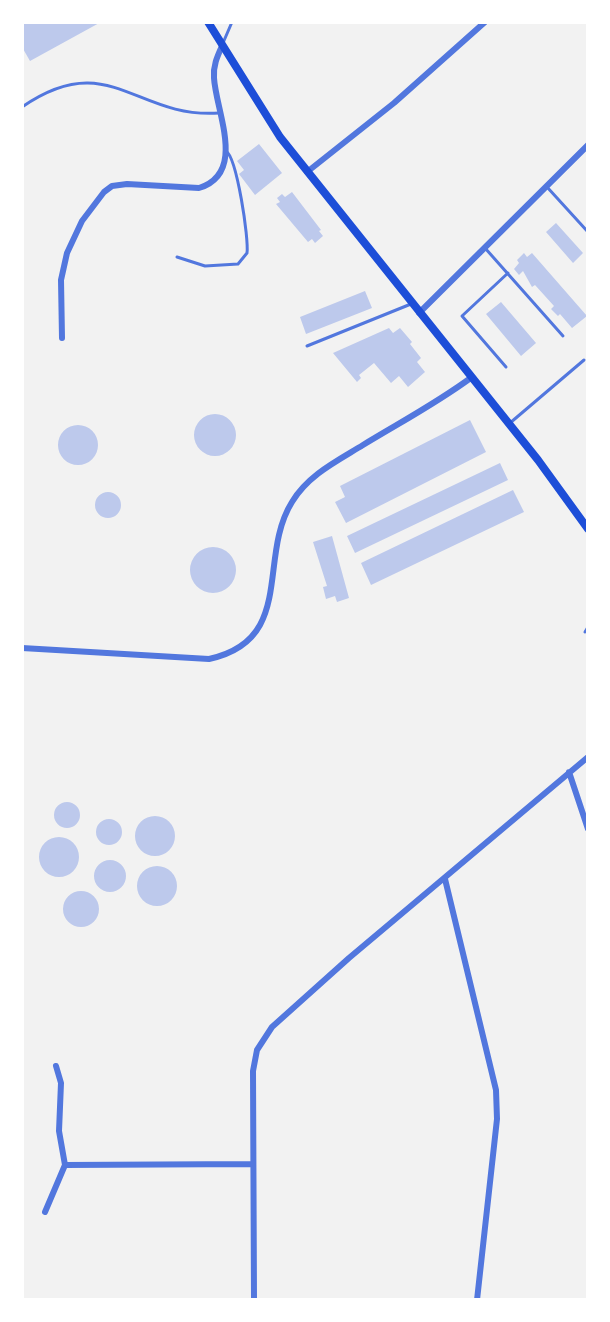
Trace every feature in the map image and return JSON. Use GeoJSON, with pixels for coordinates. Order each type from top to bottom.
{"type":"FeatureCollection","features":[{"type":"Feature","properties":{"kind":"main road"},"geometry":{"type":"LineString","coordinates":[[208,22],[263,112],[307,172],[509,424],[588,529]]}},
{"type":"Feature","properties":{"kind":"street"},"geometry":{"type":"LineString","coordinates":[[307,172],[393,103],[485,22]]}},
{"type":"Feature","properties":{"kind":"street"},"geometry":{"type":"LineString","coordinates":[[62,338],[61,280],[67,253],[82,221],[104,192],[117,184],[149,187],[176,184],[193,188],[208,185],[221,173],[226,150],[214,67],[222,46]]}},
{"type":"Feature","properties":{"kind":"street"},"geometry":{"type":"LineString","coordinates":[[419,313],[588,145]]}},
{"type":"Feature","properties":{"kind":"street"},"geometry":{"type":"LineString","coordinates":[[22,648],[176,659],[209,659],[231,652],[252,637],[267,611],[286,511],[302,487],[321,471],[451,393],[472,377]]}},
{"type":"Feature","properties":{"kind":"street"},"geometry":{"type":"LineString","coordinates":[[254,1299],[253,1066],[263,1038],[272,1027],[349,958],[588,757]]}},
{"type":"Feature","properties":{"kind":"street"},"geometry":{"type":"LineString","coordinates":[[569,772],[588,829]]}},
{"type":"Feature","properties":{"kind":"street"},"geometry":{"type":"LineString","coordinates":[[445,879],[497,1099],[497,1119],[477,1299]]}},
{"type":"Feature","properties":{"kind":"street"},"geometry":{"type":"LineString","coordinates":[[45,1212],[65,1165],[59,1131],[61,1083],[56,1066]]}},
{"type":"Feature","properties":{"kind":"street"},"geometry":{"type":"LineString","coordinates":[[65,1165],[253,1164]]}},
{"type":"Feature","properties":{"kind":"lane"},"geometry":{"type":"LineString","coordinates":[[222,46],[232,22]]}},
{"type":"Feature","properties":{"kind":"lane"},"geometry":{"type":"LineString","coordinates":[[22,107],[56,87],[90,81],[113,86],[184,113],[220,113]]}},
{"type":"Feature","properties":{"kind":"lane"},"geometry":{"type":"LineString","coordinates":[[177,257],[217,267],[238,264],[247,253],[236,174],[232,158],[226,150]]}},
{"type":"Feature","properties":{"kind":"lane"},"geometry":{"type":"LineString","coordinates":[[545,186],[588,232]]}},
{"type":"Feature","properties":{"kind":"lane"},"geometry":{"type":"LineString","coordinates":[[485,248],[563,336]]}},
{"type":"Feature","properties":{"kind":"lane"},"geometry":{"type":"LineString","coordinates":[[506,367],[462,316],[507,273]]}},
{"type":"Feature","properties":{"kind":"lane"},"geometry":{"type":"LineString","coordinates":[[307,346],[412,303]]}},
{"type":"Feature","properties":{"kind":"lane"},"geometry":{"type":"LineString","coordinates":[[509,424],[584,360]]}},
{"type":"Feature","properties":{"kind":"lane"},"geometry":{"type":"LineString","coordinates":[[585,632],[588,627]]}},
{"type":"Feature","properties":{"kind":"building"},"geometry":{"type":"Polygon","coordinates":[[[22,22],[101,22],[30,61],[22,47],[22,22]]]}},
{"type":"Feature","properties":{"kind":"building"},"geometry":{"type":"Polygon","coordinates":[[[259,144],[282,173],[255,195],[239,174],[244,170],[237,161],[259,144]]]}},
{"type":"Feature","properties":{"kind":"building"},"geometry":{"type":"Polygon","coordinates":[[[292,192],[321,230],[319,231],[323,236],[315,243],[312,239],[308,242],[276,204],[280,202],[277,198],[282,194],[285,197],[292,192]]]}},
{"type":"Feature","properties":{"kind":"building"},"geometry":{"type":"Polygon","coordinates":[[[556,223],[583,253],[573,263],[546,232],[556,223]]]}},
{"type":"Feature","properties":{"kind":"building"},"geometry":{"type":"Polygon","coordinates":[[[524,253],[527,257],[532,253],[587,316],[572,328],[560,314],[558,316],[551,309],[554,306],[535,285],[532,287],[523,271],[519,275],[514,269],[519,263],[517,260],[524,253]]]}},
{"type":"Feature","properties":{"kind":"building"},"geometry":{"type":"Polygon","coordinates":[[[365,291],[372,308],[306,334],[300,317],[365,291]]]}},
{"type":"Feature","properties":{"kind":"building"},"geometry":{"type":"Polygon","coordinates":[[[501,302],[536,343],[521,356],[486,314],[501,302]]]}},
{"type":"Feature","properties":{"kind":"building"},"geometry":{"type":"Polygon","coordinates":[[[389,328],[393,333],[400,328],[412,342],[410,344],[421,358],[417,362],[425,372],[408,387],[399,376],[391,383],[374,363],[359,375],[361,378],[357,382],[333,353],[389,328]]]}},
{"type":"Feature","properties":{"kind":"building"},"geometry":{"type":"Polygon","coordinates":[[[215,414],[230,420],[236,435],[230,450],[215,456],[200,450],[194,435],[200,420],[215,414]]]}},
{"type":"Feature","properties":{"kind":"building"},"geometry":{"type":"Polygon","coordinates":[[[470,420],[486,452],[346,523],[335,502],[345,497],[340,486],[470,420]]]}},
{"type":"Feature","properties":{"kind":"building"},"geometry":{"type":"Polygon","coordinates":[[[78,425],[92,431],[98,445],[92,459],[78,465],[64,459],[58,445],[64,431],[78,425]]]}},
{"type":"Feature","properties":{"kind":"building"},"geometry":{"type":"Polygon","coordinates":[[[500,463],[508,480],[355,553],[347,536],[500,463]]]}},
{"type":"Feature","properties":{"kind":"building"},"geometry":{"type":"Polygon","coordinates":[[[513,490],[524,512],[371,585],[361,563],[513,490]]]}},
{"type":"Feature","properties":{"kind":"building"},"geometry":{"type":"Polygon","coordinates":[[[108,492],[117,496],[121,505],[117,514],[108,518],[99,514],[95,505],[99,496],[108,492]]]}},
{"type":"Feature","properties":{"kind":"building"},"geometry":{"type":"Polygon","coordinates":[[[332,536],[349,598],[337,602],[335,596],[326,599],[323,587],[327,586],[313,542],[332,536]]]}},
{"type":"Feature","properties":{"kind":"building"},"geometry":{"type":"Polygon","coordinates":[[[213,547],[229,554],[236,570],[229,586],[213,593],[197,586],[190,570],[197,554],[213,547]]]}},
{"type":"Feature","properties":{"kind":"building"},"geometry":{"type":"Polygon","coordinates":[[[67,802],[76,806],[80,815],[76,824],[67,828],[58,824],[54,815],[58,806],[67,802]]]}},
{"type":"Feature","properties":{"kind":"building"},"geometry":{"type":"Polygon","coordinates":[[[155,816],[169,822],[175,836],[169,850],[155,856],[141,850],[135,836],[141,822],[155,816]]]}},
{"type":"Feature","properties":{"kind":"building"},"geometry":{"type":"Polygon","coordinates":[[[109,819],[118,823],[122,832],[118,841],[109,845],[100,841],[96,832],[100,823],[109,819]]]}},
{"type":"Feature","properties":{"kind":"building"},"geometry":{"type":"Polygon","coordinates":[[[59,837],[73,843],[79,857],[73,871],[59,877],[45,871],[39,857],[45,843],[59,837]]]}},
{"type":"Feature","properties":{"kind":"building"},"geometry":{"type":"Polygon","coordinates":[[[110,860],[122,864],[126,876],[122,888],[110,892],[98,888],[94,876],[98,864],[110,860]]]}},
{"type":"Feature","properties":{"kind":"building"},"geometry":{"type":"Polygon","coordinates":[[[157,866],[171,872],[177,886],[171,900],[157,906],[143,900],[137,886],[143,872],[157,866]]]}},
{"type":"Feature","properties":{"kind":"building"},"geometry":{"type":"Polygon","coordinates":[[[81,891],[94,896],[99,909],[94,922],[81,927],[68,922],[63,909],[68,896],[81,891]]]}}]}
